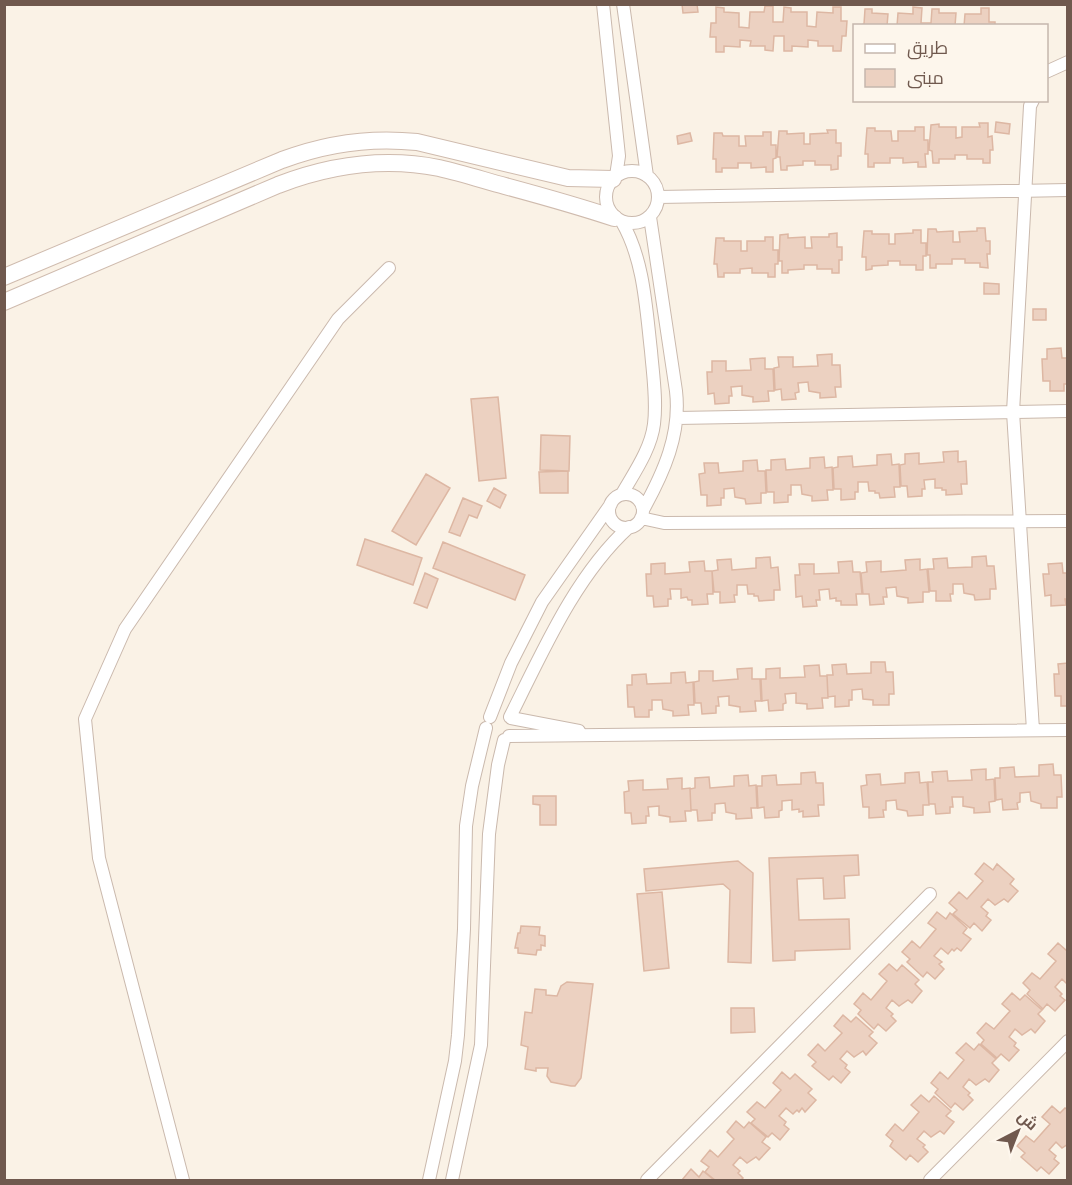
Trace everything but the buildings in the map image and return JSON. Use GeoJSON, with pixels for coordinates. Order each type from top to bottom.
{"type":"FeatureCollection","features":[{"type":"Feature","properties":{"kind":"main road"},"geometry":{"type":"LineString","coordinates":[[4,277],[282,160],[304,152],[348,142],[395,140],[417,142],[568,178],[614,177]]}},
{"type":"Feature","properties":{"kind":"main road"},"geometry":{"type":"LineString","coordinates":[[4,302],[287,182],[337,167],[399,163],[440,168],[572,204],[618,220]]}},
{"type":"Feature","properties":{"kind":"street"},"geometry":{"type":"LineString","coordinates":[[429,1180],[457,1044],[464,929],[466,826],[472,786],[488,722],[511,663],[542,602],[611,504],[622,494],[640,463],[652,434],[655,404],[639,268],[633,244],[618,220],[609,211],[605,194],[614,177],[619,156],[603,4]]}},
{"type":"Feature","properties":{"kind":"street"},"geometry":{"type":"LineString","coordinates":[[618,220],[632,224],[642,222],[655,211],[658,197],[657,189],[647,176],[623,4]]}},
{"type":"Feature","properties":{"kind":"street"},"geometry":{"type":"LineString","coordinates":[[1048,72],[1068,62]]}},
{"type":"Feature","properties":{"kind":"street"},"geometry":{"type":"LineString","coordinates":[[1032,102],[1013,412],[1033,730]]}},
{"type":"Feature","properties":{"kind":"street"},"geometry":{"type":"LineString","coordinates":[[614,177],[632,171],[647,176]]}},
{"type":"Feature","properties":{"kind":"street"},"geometry":{"type":"LineString","coordinates":[[658,197],[1068,190]]}},
{"type":"Feature","properties":{"kind":"street"},"geometry":{"type":"LineString","coordinates":[[510,718],[553,631],[600,558],[629,527],[634,525],[642,514],[666,461],[678,418],[676,390],[650,217]]}},
{"type":"Feature","properties":{"kind":"street"},"geometry":{"type":"LineString","coordinates":[[183,1180],[99,858],[86,719],[125,629],[338,319],[389,268]]}},
{"type":"Feature","properties":{"kind":"street"},"geometry":{"type":"LineString","coordinates":[[678,418],[1068,411]]}},
{"type":"Feature","properties":{"kind":"street"},"geometry":{"type":"LineString","coordinates":[[622,494],[636,497],[642,514],[664,523],[1068,521]]}},
{"type":"Feature","properties":{"kind":"street"},"geometry":{"type":"LineString","coordinates":[[611,504],[610,514],[615,523],[629,527]]}},
{"type":"Feature","properties":{"kind":"street"},"geometry":{"type":"LineString","coordinates":[[488,722],[498,713],[510,718],[597,734]]}},
{"type":"Feature","properties":{"kind":"street"},"geometry":{"type":"LineString","coordinates":[[452,1180],[481,1045],[489,834],[498,765],[507,738],[514,726],[510,718]]}},
{"type":"Feature","properties":{"kind":"street"},"geometry":{"type":"LineString","coordinates":[[488,722],[493,738],[597,734],[1068,730]]}},
{"type":"Feature","properties":{"kind":"street"},"geometry":{"type":"LineString","coordinates":[[647,1180],[930,894]]}},
{"type":"Feature","properties":{"kind":"street"},"geometry":{"type":"LineString","coordinates":[[930,1180],[1068,1041]]}}]}
